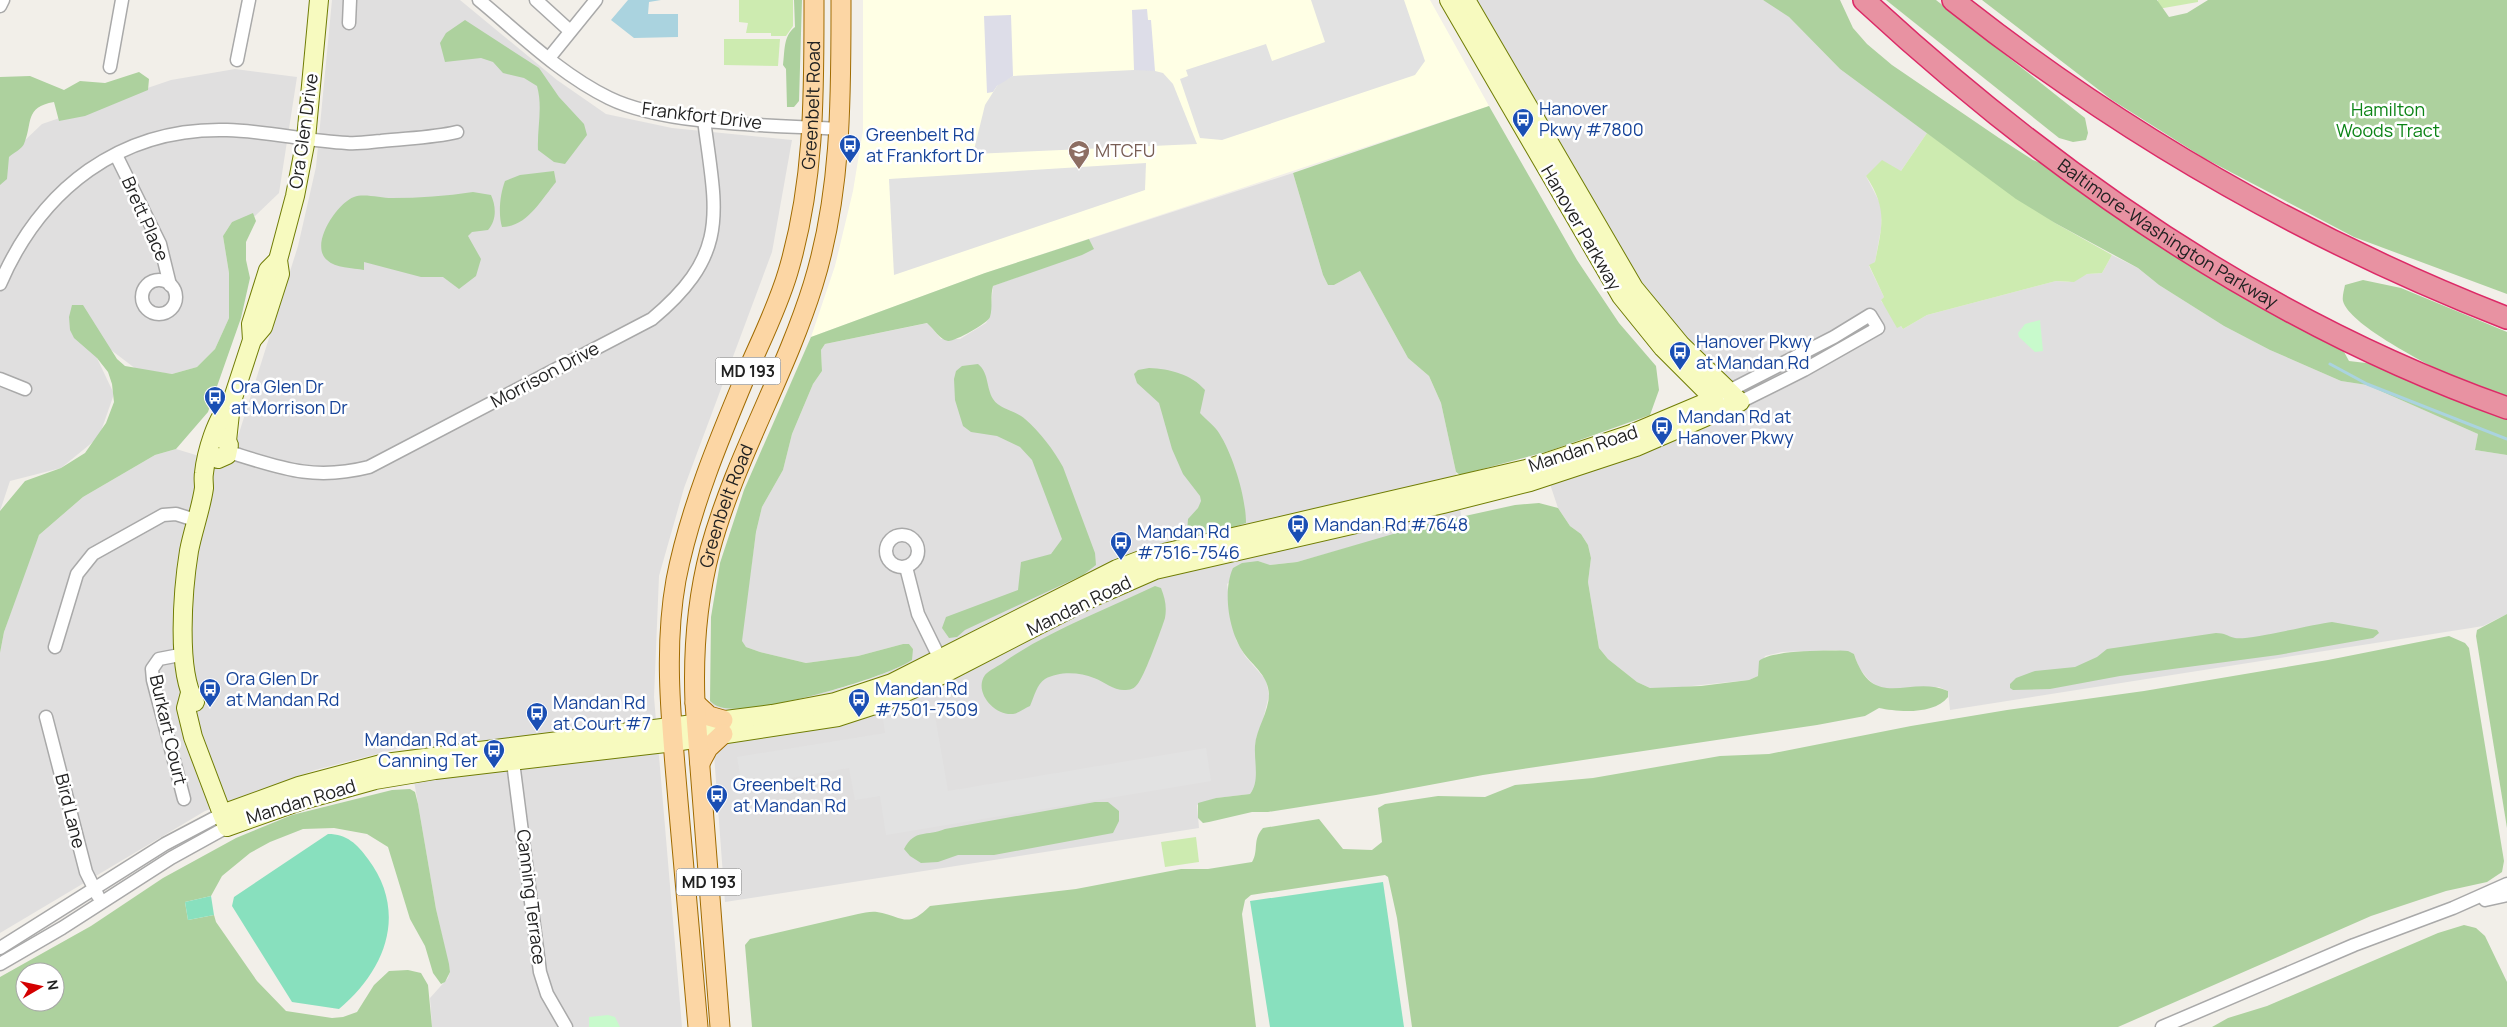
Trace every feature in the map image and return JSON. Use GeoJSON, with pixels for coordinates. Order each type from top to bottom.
{"type":"FeatureCollection","features":[{"type":"Feature","properties":{"kind":"highway","name":"Baltimore-Washington Parkway"},"geometry":{"type":"LineString","coordinates":[[1864,0],[1950,76],[2022,135],[2081,179],[2207,263],[2339,336],[2414,370],[2507,408]]}},
{"type":"Feature","properties":{"kind":"highway"},"geometry":{"type":"LineString","coordinates":[[1953,0],[2053,76],[2116,119],[2241,195],[2376,264],[2507,318]]}},
{"type":"Feature","properties":{"kind":"main road","name":"Greenbelt Road"},"geometry":{"type":"LineString","coordinates":[[698,1027],[673,734],[671,628],[673,602],[682,555],[705,480],[788,273],[805,196],[814,127],[814,0]]}},
{"type":"Feature","properties":{"kind":"main road","name":"Greenbelt Road"},"geometry":{"type":"LineString","coordinates":[[720,1027],[695,704],[696,636],[710,549],[742,462],[797,330],[813,286],[824,246],[833,195],[840,129],[841,0]]}},
{"type":"Feature","properties":{"kind":"main road"},"geometry":{"type":"LineString","coordinates":[[695,704],[723,727],[700,763]]}},
{"type":"Feature","properties":{"kind":"street"},"geometry":{"type":"LineString","coordinates":[[0,6],[3,0]]}},
{"type":"Feature","properties":{"kind":"street"},"geometry":{"type":"LineString","coordinates":[[110,67],[122,0]]}},
{"type":"Feature","properties":{"kind":"street"},"geometry":{"type":"LineString","coordinates":[[237,60],[249,0]]}},
{"type":"Feature","properties":{"kind":"street","name":"Ora Glen Drive"},"geometry":{"type":"LineString","coordinates":[[229,818],[201,762],[186,708],[190,693],[185,654],[186,574],[195,520],[204,488],[220,449],[224,410],[232,404],[252,340],[263,327],[280,274],[278,260],[295,196],[306,139],[319,0]]}},
{"type":"Feature","properties":{"kind":"street"},"geometry":{"type":"LineString","coordinates":[[349,23],[350,0]]}},
{"type":"Feature","properties":{"kind":"street","name":"Frankfort Drive"},"geometry":{"type":"LineString","coordinates":[[479,0],[549,58],[588,86],[625,104],[656,113],[704,120],[840,129]]}},
{"type":"Feature","properties":{"kind":"street"},"geometry":{"type":"LineString","coordinates":[[536,0],[570,31]]}},
{"type":"Feature","properties":{"kind":"street"},"geometry":{"type":"LineString","coordinates":[[549,58],[596,0]]}},
{"type":"Feature","properties":{"kind":"street","name":"Hanover Parkway"},"geometry":{"type":"LineString","coordinates":[[1449,0],[1621,296],[1663,348],[1727,401]]}},
{"type":"Feature","properties":{"kind":"street","name":"Hanover Parkway"},"geometry":{"type":"LineString","coordinates":[[1466,0],[1634,288],[1664,327],[1727,401]]}},
{"type":"Feature","properties":{"kind":"street","name":"Morrison Drive"},"geometry":{"type":"LineString","coordinates":[[220,449],[296,471],[319,474],[333,474],[368,467],[652,319],[682,293],[691,282],[703,262],[710,244],[714,219],[704,120]]}},
{"type":"Feature","properties":{"kind":"street"},"geometry":{"type":"LineString","coordinates":[[0,284],[18,247],[42,212],[77,179],[116,155],[161,137],[209,130],[243,131],[349,144],[442,136],[457,132]]}},
{"type":"Feature","properties":{"kind":"street","name":"Brett Place"},"geometry":{"type":"LineString","coordinates":[[116,155],[160,244],[170,284]]}},
{"type":"Feature","properties":{"kind":"street","name":"Mandan Road"},"geometry":{"type":"LineString","coordinates":[[0,964],[62,928],[171,858],[229,818],[376,780],[435,770],[513,762],[723,727],[772,714],[835,702],[944,667],[1117,569],[1151,556],[1518,471],[1727,401],[1804,370],[1878,328],[1870,315],[1727,401]]}},
{"type":"Feature","properties":{"kind":"street"},"geometry":{"type":"LineString","coordinates":[[0,379],[25,389]]}},
{"type":"Feature","properties":{"kind":"street"},"geometry":{"type":"LineString","coordinates":[[55,647],[77,574],[86,560],[98,551],[163,515],[176,514],[195,520]]}},
{"type":"Feature","properties":{"kind":"street"},"geometry":{"type":"LineString","coordinates":[[906,567],[918,614],[944,667]]}},
{"type":"Feature","properties":{"kind":"street","name":"Burkart Court"},"geometry":{"type":"LineString","coordinates":[[184,800],[153,680],[152,668],[159,659],[185,654]]}},
{"type":"Feature","properties":{"kind":"street","name":"Bird Lane"},"geometry":{"type":"LineString","coordinates":[[46,717],[79,850],[86,872],[101,902]]}},
{"type":"Feature","properties":{"kind":"street","name":"Mandan Road"},"geometry":{"type":"LineString","coordinates":[[0,948],[166,844],[299,786],[385,763],[673,734]]}},
{"type":"Feature","properties":{"kind":"street","name":"Canning Terrace"},"geometry":{"type":"LineString","coordinates":[[513,762],[540,972],[548,994],[566,1027]]}},
{"type":"Feature","properties":{"kind":"street"},"geometry":{"type":"LineString","coordinates":[[2162,1027],[2354,945],[2453,908],[2507,884]]}},
{"type":"Feature","properties":{"kind":"street"},"geometry":{"type":"LineString","coordinates":[[2453,908],[2507,895]]}},
{"type":"Feature","properties":{"kind":"shaded area"},"geometry":{"type":"Polygon","coordinates":[[[332,0],[460,0],[557,80],[606,114],[672,128],[792,140],[772,252],[684,488],[659,576],[654,697],[682,1027],[432,1027],[430,998],[448,978],[450,972],[436,909],[408,746],[315,770],[205,811],[0,933],[0,653],[4,632],[32,550],[39,535],[83,497],[155,455],[176,449],[229,465],[298,246],[316,167],[332,0]]]}},
{"type":"Feature","properties":{"kind":"shaded area","name":"MTCFU"},"geometry":{"type":"Polygon","coordinates":[[[863,0],[1430,0],[1489,106],[985,273],[811,337],[835,266],[853,191],[863,130],[863,0]]]}},
{"type":"Feature","properties":{"kind":"shaded area"},"geometry":{"type":"Polygon","coordinates":[[[1311,0],[1404,0],[1425,61],[1415,75],[1222,140],[1200,138],[1180,79],[1188,76],[1186,70],[1266,44],[1272,61],[1325,42],[1311,0]]]}},
{"type":"Feature","properties":{"kind":"shaded area"},"geometry":{"type":"Polygon","coordinates":[[[1466,0],[1763,0],[1771,4],[1789,17],[1840,69],[1927,133],[1901,171],[1866,176],[1882,207],[1881,229],[1875,262],[1869,266],[1884,297],[1881,301],[1903,329],[1927,315],[2056,281],[2069,282],[2087,274],[2102,273],[2112,255],[2138,268],[2159,285],[2224,326],[2270,350],[2341,381],[2367,385],[2478,434],[2475,450],[2507,455],[2507,614],[2483,626],[1950,710],[1948,691],[1939,687],[1889,690],[1877,687],[1859,668],[1854,654],[1836,650],[1782,652],[1765,656],[1758,676],[1749,680],[1673,688],[1650,688],[1637,682],[1608,659],[1599,648],[1588,582],[1591,558],[1588,545],[1581,534],[1570,526],[1558,508],[1543,463],[1728,392],[1664,327],[1466,0]]]}},
{"type":"Feature","properties":{"kind":"shaded area"},"geometry":{"type":"Polygon","coordinates":[[[1147,9],[1148,20],[1151,20],[1155,71],[1134,70],[1132,10],[1147,9]]]}},
{"type":"Feature","properties":{"kind":"shaded area"},"geometry":{"type":"Polygon","coordinates":[[[1011,15],[1013,76],[997,86],[993,92],[987,93],[984,16],[1011,15]]]}},
{"type":"Feature","properties":{"kind":"shaded area"},"geometry":{"type":"Polygon","coordinates":[[[235,69],[297,77],[279,193],[255,216],[232,222],[223,236],[229,273],[229,318],[215,349],[197,367],[172,374],[136,369],[111,350],[97,358],[114,394],[99,437],[61,468],[10,481],[0,511],[0,164],[42,124],[171,80],[235,69]]]}},
{"type":"Feature","properties":{"kind":"shaded area"},"geometry":{"type":"Polygon","coordinates":[[[1151,70],[1163,73],[1173,84],[1197,144],[973,154],[985,105],[997,86],[1003,81],[1013,76],[1151,70]]]}},
{"type":"Feature","properties":{"kind":"shaded area"},"geometry":{"type":"Polygon","coordinates":[[[1146,163],[1145,190],[894,275],[889,179],[1146,163]]]}},
{"type":"Feature","properties":{"kind":"shaded area"},"geometry":{"type":"Polygon","coordinates":[[[1293,173],[1323,275],[1328,285],[1334,285],[1360,271],[1408,358],[1429,376],[1441,403],[1456,472],[1461,516],[1297,562],[1269,565],[1258,561],[1227,584],[1236,640],[1245,656],[1266,680],[1269,695],[1262,724],[1256,739],[1256,786],[1250,794],[1216,798],[1197,805],[1199,828],[725,902],[710,701],[715,705],[797,698],[830,691],[863,682],[904,665],[913,649],[909,644],[903,644],[858,656],[806,663],[760,652],[746,647],[741,641],[756,532],[762,507],[783,470],[792,434],[813,384],[822,371],[821,350],[825,344],[928,323],[941,339],[960,339],[986,323],[990,316],[993,286],[1093,249],[1089,239],[1293,173]]]}},
{"type":"Feature","properties":{"kind":"shaded area"},"geometry":{"type":"Polygon","coordinates":[[[934,710],[948,791],[1206,748],[1211,781],[886,835],[880,796],[855,800],[849,768],[742,786],[737,757],[885,733],[883,719],[934,710]]]}},
{"type":"Feature","properties":{"kind":"green space"},"geometry":{"type":"Polygon","coordinates":[[[739,0],[793,0],[793,26],[786,36],[771,36],[771,33],[746,33],[748,23],[739,22],[739,0]]]}},
{"type":"Feature","properties":{"kind":"green space"},"geometry":{"type":"Polygon","coordinates":[[[794,0],[802,0],[799,101],[794,107],[787,107],[786,69],[783,65],[786,39],[795,27],[794,0]]]}},
{"type":"Feature","properties":{"kind":"green space"},"geometry":{"type":"Polygon","coordinates":[[[1763,0],[1840,0],[1853,28],[1867,44],[1892,65],[2033,160],[2081,179],[2339,336],[2349,361],[2442,372],[2386,341],[2348,310],[2343,301],[2345,285],[2363,280],[2401,288],[2507,332],[2507,455],[2475,450],[2478,434],[2367,385],[2341,381],[2270,350],[2224,326],[2159,285],[2138,268],[2055,223],[2016,199],[1840,69],[1789,17],[1763,0]]]}},
{"type":"Feature","properties":{"kind":"green space"},"geometry":{"type":"Polygon","coordinates":[[[1886,0],[1936,0],[2085,118],[2088,133],[2086,140],[2073,142],[2059,138],[1886,0]]]}},
{"type":"Feature","properties":{"kind":"green space","name":"Hamilton Woods Tract"},"geometry":{"type":"Polygon","coordinates":[[[1982,0],[2157,0],[2169,17],[2187,13],[2208,0],[2507,0],[2507,294],[2354,237],[2204,158],[2112,100],[1982,0]]]}},
{"type":"Feature","properties":{"kind":"green space"},"geometry":{"type":"Polygon","coordinates":[[[2158,0],[2198,0],[2198,2],[2158,9],[2158,0]]]}},
{"type":"Feature","properties":{"kind":"green space"},"geometry":{"type":"Polygon","coordinates":[[[465,20],[539,68],[559,97],[584,124],[587,135],[565,164],[554,162],[538,150],[540,110],[537,86],[524,78],[503,73],[493,62],[481,58],[445,62],[440,43],[446,33],[465,20]]]}},
{"type":"Feature","properties":{"kind":"green space"},"geometry":{"type":"Polygon","coordinates":[[[724,39],[780,39],[778,66],[724,65],[724,39]]]}},
{"type":"Feature","properties":{"kind":"green space"},"geometry":{"type":"Polygon","coordinates":[[[139,72],[149,79],[148,90],[85,116],[59,121],[54,102],[44,104],[38,108],[31,117],[23,146],[9,157],[7,179],[0,185],[0,77],[30,76],[64,90],[80,81],[105,83],[139,72]]]}},
{"type":"Feature","properties":{"kind":"green space"},"geometry":{"type":"Polygon","coordinates":[[[1489,106],[1577,260],[1619,323],[1656,366],[1659,390],[1650,415],[1549,451],[1460,475],[1456,472],[1441,403],[1429,376],[1408,358],[1360,271],[1334,285],[1328,285],[1323,275],[1293,173],[1489,106]]]}},
{"type":"Feature","properties":{"kind":"green space"},"geometry":{"type":"Polygon","coordinates":[[[1927,133],[2055,223],[2112,255],[2102,273],[2087,274],[2074,282],[2056,281],[1927,315],[1903,329],[1901,326],[1897,328],[1881,300],[1884,297],[1869,265],[1875,262],[1880,238],[1881,218],[1878,198],[1866,176],[1882,160],[1901,171],[1927,133]]]}},
{"type":"Feature","properties":{"kind":"green space"},"geometry":{"type":"Polygon","coordinates":[[[554,171],[556,182],[533,211],[519,222],[511,226],[502,227],[500,204],[505,181],[520,175],[554,171]]]}},
{"type":"Feature","properties":{"kind":"green space"},"geometry":{"type":"Polygon","coordinates":[[[473,192],[491,195],[495,208],[494,217],[488,230],[472,232],[468,236],[481,259],[476,276],[459,289],[443,277],[421,277],[364,262],[364,270],[339,266],[330,263],[322,253],[321,245],[327,225],[340,207],[354,197],[362,195],[412,198],[473,192]]]}},
{"type":"Feature","properties":{"kind":"green space"},"geometry":{"type":"Polygon","coordinates":[[[253,213],[256,221],[246,242],[246,260],[250,278],[241,318],[208,412],[176,449],[155,455],[83,497],[39,535],[4,632],[0,653],[0,511],[25,481],[61,468],[85,453],[106,423],[114,402],[112,384],[108,372],[97,358],[74,338],[70,330],[69,317],[72,305],[83,305],[117,359],[125,366],[172,374],[197,367],[215,349],[229,318],[229,273],[223,236],[232,222],[253,213]]]}},
{"type":"Feature","properties":{"kind":"green space"},"geometry":{"type":"Polygon","coordinates":[[[1089,239],[1094,249],[1082,255],[993,286],[990,317],[988,320],[957,339],[945,340],[927,323],[825,344],[821,350],[822,371],[813,384],[792,434],[783,470],[762,507],[756,532],[742,641],[746,647],[760,652],[806,663],[858,656],[909,644],[913,649],[912,660],[875,677],[787,702],[736,709],[720,707],[712,703],[710,701],[711,617],[720,563],[744,490],[811,337],[985,273],[1089,239]]]}},
{"type":"Feature","properties":{"kind":"green space"},"geometry":{"type":"Polygon","coordinates":[[[2040,320],[2043,351],[2035,352],[2019,337],[2018,333],[2025,324],[2040,320]]]}},
{"type":"Feature","properties":{"kind":"green space"},"geometry":{"type":"Polygon","coordinates":[[[978,364],[986,376],[991,394],[996,403],[1031,424],[1051,447],[1059,460],[1095,553],[1096,565],[1083,575],[965,630],[957,637],[949,638],[942,628],[946,617],[1018,590],[1021,562],[1051,554],[1062,539],[1032,460],[1020,447],[997,436],[971,432],[963,426],[955,400],[954,379],[956,371],[962,366],[978,364]]]}},
{"type":"Feature","properties":{"kind":"green space"},"geometry":{"type":"Polygon","coordinates":[[[1149,368],[1180,373],[1193,380],[1205,390],[1200,413],[1217,430],[1229,453],[1244,501],[1246,523],[1208,535],[1193,535],[1187,532],[1188,519],[1198,508],[1201,501],[1200,496],[1183,474],[1172,449],[1159,403],[1137,383],[1134,374],[1138,370],[1149,368]]]}},
{"type":"Feature","properties":{"kind":"green space"},"geometry":{"type":"Polygon","coordinates":[[[1539,503],[1558,508],[1570,526],[1581,534],[1588,545],[1591,558],[1588,582],[1599,648],[1608,659],[1637,682],[1650,688],[1701,686],[1749,680],[1758,676],[1759,661],[1765,657],[1787,653],[1848,651],[1854,654],[1862,672],[1871,682],[1882,687],[1894,688],[1934,687],[1948,691],[1948,697],[1934,707],[1915,711],[1896,711],[1879,708],[1865,716],[1817,725],[1483,775],[1376,795],[1268,812],[1252,812],[1203,823],[1198,818],[1198,803],[1216,798],[1250,794],[1253,789],[1256,778],[1256,740],[1267,707],[1269,694],[1261,673],[1246,656],[1235,637],[1228,601],[1228,589],[1233,568],[1242,563],[1258,561],[1270,565],[1297,562],[1424,525],[1515,505],[1539,503]]]}},
{"type":"Feature","properties":{"kind":"green space"},"geometry":{"type":"Polygon","coordinates":[[[1155,586],[1161,588],[1164,595],[1166,606],[1165,618],[1145,670],[1134,688],[1122,690],[1088,676],[1063,674],[1051,676],[1042,681],[1030,706],[1013,714],[999,711],[988,702],[982,689],[982,682],[989,671],[1059,630],[1155,586]]]}},
{"type":"Feature","properties":{"kind":"green space"},"geometry":{"type":"Polygon","coordinates":[[[2507,614],[2507,828],[2476,636],[2477,630],[2507,614]]]}},
{"type":"Feature","properties":{"kind":"green space"},"geometry":{"type":"Polygon","coordinates":[[[2332,622],[2377,630],[2379,633],[2373,638],[2278,655],[2120,676],[2050,689],[2013,690],[2010,688],[2010,684],[2016,678],[2035,671],[2075,667],[2097,657],[2107,649],[2216,633],[2235,638],[2252,637],[2332,622]]]}},
{"type":"Feature","properties":{"kind":"green space"},"geometry":{"type":"Polygon","coordinates":[[[2449,636],[2465,643],[2469,648],[2504,861],[2502,872],[2487,882],[2446,891],[2371,916],[2118,1027],[1412,1027],[1397,918],[1388,877],[1385,875],[1251,895],[1245,900],[1242,914],[1256,1027],[752,1027],[745,945],[750,939],[858,914],[875,912],[905,920],[916,917],[930,906],[1076,889],[1181,869],[1208,869],[1252,862],[1258,837],[1263,828],[1319,819],[1343,849],[1372,850],[1382,842],[1378,808],[1385,804],[1438,796],[1485,797],[1515,785],[1593,778],[1720,756],[1769,754],[1911,726],[2007,710],[2144,691],[2328,660],[2449,636]]]}},
{"type":"Feature","properties":{"kind":"green space"},"geometry":{"type":"Polygon","coordinates":[[[410,789],[415,792],[436,909],[449,964],[450,972],[445,982],[441,984],[433,973],[425,946],[410,919],[388,847],[367,834],[334,828],[303,829],[270,842],[250,853],[222,876],[211,896],[185,902],[188,920],[214,915],[216,922],[257,981],[286,1011],[332,1018],[343,1017],[357,1012],[374,985],[389,971],[408,970],[421,973],[428,985],[432,1027],[0,1027],[0,977],[15,969],[15,1012],[65,1012],[65,962],[27,962],[91,926],[163,878],[236,838],[292,815],[392,790],[410,789]]]}},
{"type":"Feature","properties":{"kind":"green space"},"geometry":{"type":"Polygon","coordinates":[[[1095,802],[1108,802],[1119,811],[1119,821],[1113,833],[994,855],[958,855],[938,862],[921,863],[910,856],[904,849],[908,842],[922,834],[1095,802]]]}},
{"type":"Feature","properties":{"kind":"green space"},"geometry":{"type":"Polygon","coordinates":[[[328,834],[335,834],[351,841],[368,859],[380,879],[387,899],[389,919],[386,939],[369,977],[339,1009],[292,1002],[232,906],[234,897],[328,834]]]}},
{"type":"Feature","properties":{"kind":"green space"},"geometry":{"type":"Polygon","coordinates":[[[1196,837],[1199,862],[1165,867],[1161,842],[1196,837]]]}},
{"type":"Feature","properties":{"kind":"green space"},"geometry":{"type":"Polygon","coordinates":[[[1383,882],[1404,1027],[1270,1027],[1250,901],[1383,882]]]}},
{"type":"Feature","properties":{"kind":"green space"},"geometry":{"type":"Polygon","coordinates":[[[211,896],[214,915],[188,920],[185,902],[211,896]]]}},
{"type":"Feature","properties":{"kind":"green space"},"geometry":{"type":"Polygon","coordinates":[[[2464,925],[2476,928],[2485,936],[2507,982],[2507,1027],[2212,1027],[2228,1018],[2267,1006],[2438,933],[2464,925]]]}},
{"type":"Feature","properties":{"kind":"green space"},"geometry":{"type":"Polygon","coordinates":[[[608,1015],[615,1017],[620,1027],[589,1027],[589,1017],[608,1015]]]}},
{"type":"Feature","properties":{"kind":"water"},"geometry":{"type":"Polygon","coordinates":[[[628,0],[661,0],[649,2],[648,14],[678,14],[678,37],[634,38],[611,20],[628,0]]]}},
{"type":"Feature","properties":{"kind":"waterway"},"geometry":{"type":"LineString","coordinates":[[2330,364],[2367,384],[2507,439]]}},
{"type":"Feature","properties":{"kind":"place","name":"Hanover Pkwy #7800"},"geometry":{"type":"Point","coordinates":[1523,138]}},
{"type":"Feature","properties":{"kind":"place","name":"Greenbelt Rd at Frankfort Dr"},"geometry":{"type":"Point","coordinates":[850,164]}},
{"type":"Feature","properties":{"kind":"place","name":"MTCFU"},"geometry":{"type":"Point","coordinates":[1079,170]}},
{"type":"Feature","properties":{"kind":"place","name":"Hanover Pkwy at Mandan Rd"},"geometry":{"type":"Point","coordinates":[1680,371]}},
{"type":"Feature","properties":{"kind":"place","name":"Ora Glen Dr at Morrison Dr"},"geometry":{"type":"Point","coordinates":[215,416]}},
{"type":"Feature","properties":{"kind":"place","name":"Mandan Rd at Hanover Pkwy"},"geometry":{"type":"Point","coordinates":[1662,446]}},
{"type":"Feature","properties":{"kind":"place","name":"Mandan Rd #7648"},"geometry":{"type":"Point","coordinates":[1298,544]}},
{"type":"Feature","properties":{"kind":"place","name":"Mandan Rd #7516-7546"},"geometry":{"type":"Point","coordinates":[1121,561]}},
{"type":"Feature","properties":{"kind":"place","name":"Ora Glen Dr at Mandan Rd"},"geometry":{"type":"Point","coordinates":[210,708]}},
{"type":"Feature","properties":{"kind":"place","name":"Mandan Rd #7501-7509"},"geometry":{"type":"Point","coordinates":[859,718]}},
{"type":"Feature","properties":{"kind":"place","name":"Mandan Rd at Court #7"},"geometry":{"type":"Point","coordinates":[537,732]}},
{"type":"Feature","properties":{"kind":"place","name":"Mandan Rd at Canning Ter"},"geometry":{"type":"Point","coordinates":[494,769]}},
{"type":"Feature","properties":{"kind":"place","name":"Greenbelt Rd at Mandan Rd"},"geometry":{"type":"Point","coordinates":[717,814]}}]}
